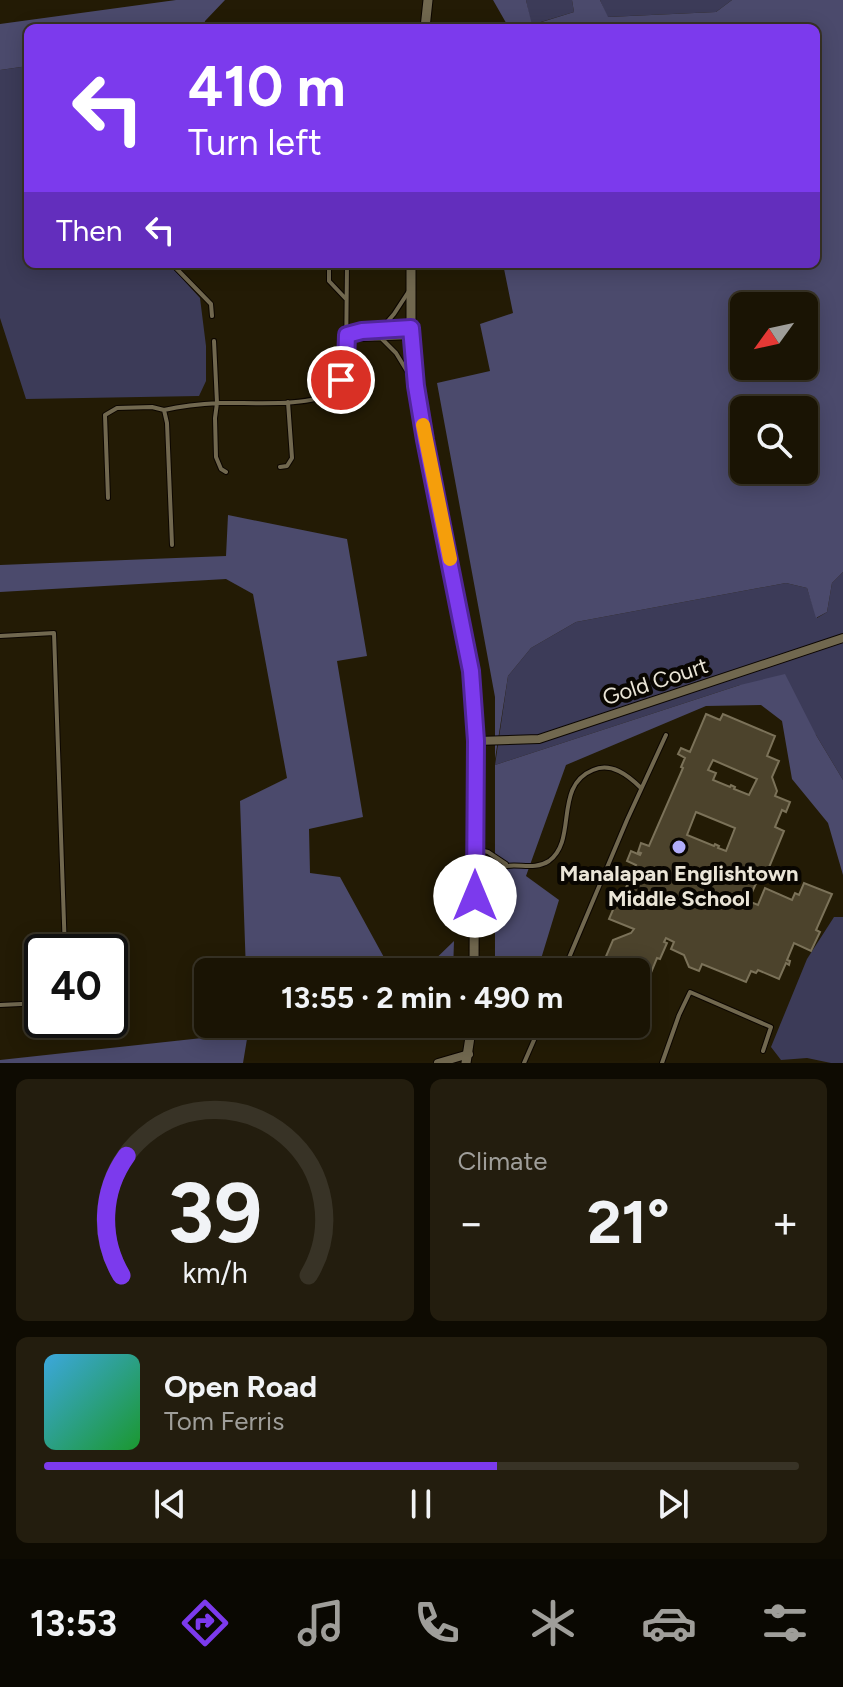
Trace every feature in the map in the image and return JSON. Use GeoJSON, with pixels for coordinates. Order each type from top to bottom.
{"type":"FeatureCollection","features":[{"type":"Feature","properties":{"kind":"street"},"geometry":{"type":"LineString","coordinates":[[425,24],[428,0]]}},
{"type":"Feature","properties":{"kind":"street"},"geometry":{"type":"LineString","coordinates":[[411,268],[416,386],[471,671],[476,741],[474,958]]}},
{"type":"Feature","properties":{"kind":"street","name":"Gold Court"},"geometry":{"type":"LineString","coordinates":[[476,741],[539,739],[843,638]]}},
{"type":"Feature","properties":{"kind":"street"},"geometry":{"type":"LineString","coordinates":[[438,1063],[468,1059],[470,1038]]}},
{"type":"Feature","properties":{"kind":"lane"},"geometry":{"type":"LineString","coordinates":[[176,268],[211,304],[212,316]]}},
{"type":"Feature","properties":{"kind":"lane"},"geometry":{"type":"LineString","coordinates":[[329,268],[329,281],[347,299]]}},
{"type":"Feature","properties":{"kind":"lane"},"geometry":{"type":"LineString","coordinates":[[108,498],[105,415],[117,408],[152,407],[164,410],[185,405],[288,402],[317,398],[331,392],[341,380],[346,364],[347,268]]}},
{"type":"Feature","properties":{"kind":"lane"},"geometry":{"type":"LineString","coordinates":[[379,330],[411,289]]}},
{"type":"Feature","properties":{"kind":"lane"},"geometry":{"type":"LineString","coordinates":[[347,335],[379,330],[412,332]]}},
{"type":"Feature","properties":{"kind":"lane"},"geometry":{"type":"LineString","coordinates":[[347,335],[362,339],[412,332]]}},
{"type":"Feature","properties":{"kind":"lane"},"geometry":{"type":"LineString","coordinates":[[381,338],[396,353],[416,386]]}},
{"type":"Feature","properties":{"kind":"lane"},"geometry":{"type":"LineString","coordinates":[[214,341],[216,457],[221,469],[226,472]]}},
{"type":"Feature","properties":{"kind":"lane"},"geometry":{"type":"LineString","coordinates":[[280,467],[287,466],[292,458],[288,402]]}},
{"type":"Feature","properties":{"kind":"lane"},"geometry":{"type":"LineString","coordinates":[[164,410],[172,545]]}},
{"type":"Feature","properties":{"kind":"lane"},"geometry":{"type":"LineString","coordinates":[[0,636],[54,633],[64,934]]}},
{"type":"Feature","properties":{"kind":"lane"},"geometry":{"type":"LineString","coordinates":[[569,958],[666,735]]}},
{"type":"Feature","properties":{"kind":"lane"},"geometry":{"type":"LineString","coordinates":[[475,871],[508,865],[533,867],[552,859],[560,848],[574,785],[585,773],[601,766],[617,770],[641,788]]}},
{"type":"Feature","properties":{"kind":"lane"},"geometry":{"type":"LineString","coordinates":[[475,849],[488,852],[508,865]]}},
{"type":"Feature","properties":{"kind":"lane"},"geometry":{"type":"LineString","coordinates":[[662,1063],[690,992],[771,1027],[763,1051]]}},
{"type":"Feature","properties":{"kind":"lane"},"geometry":{"type":"LineString","coordinates":[[0,1005],[24,1004]]}},
{"type":"Feature","properties":{"kind":"lane"},"geometry":{"type":"LineString","coordinates":[[524,1063],[535,1038]]}},
{"type":"Feature","properties":{"kind":"shaded area"},"geometry":{"type":"Polygon","coordinates":[[[176,0],[225,0],[205,24],[24,24],[24,67],[0,70],[0,24],[176,0]]]}},
{"type":"Feature","properties":{"kind":"shaded area"},"geometry":{"type":"Polygon","coordinates":[[[493,0],[526,0],[532,24],[507,24],[493,0]]]}},
{"type":"Feature","properties":{"kind":"shaded area"},"geometry":{"type":"Polygon","coordinates":[[[526,0],[572,0],[574,12],[531,24],[526,0]]]}},
{"type":"Feature","properties":{"kind":"shaded area"},"geometry":{"type":"Polygon","coordinates":[[[572,0],[600,0],[608,17],[716,12],[732,0],[843,0],[843,572],[832,583],[827,612],[816,618],[807,588],[786,583],[576,622],[531,648],[508,676],[495,759],[495,697],[437,383],[490,371],[480,324],[513,313],[504,268],[820,268],[820,24],[535,24],[574,12],[572,0]]]}},
{"type":"Feature","properties":{"kind":"shaded area"},"geometry":{"type":"Polygon","coordinates":[[[600,0],[732,0],[716,12],[607,17],[600,0]]]}},
{"type":"Feature","properties":{"kind":"shaded area"},"geometry":{"type":"Polygon","coordinates":[[[24,67],[24,268],[173,268],[200,298],[206,346],[206,381],[199,396],[26,399],[0,318],[0,70],[24,67]]]}},
{"type":"Feature","properties":{"kind":"shaded area"},"geometry":{"type":"Polygon","coordinates":[[[228,515],[347,539],[367,656],[337,661],[363,817],[309,829],[310,873],[340,877],[384,958],[246,958],[240,801],[287,778],[253,594],[226,579],[0,592],[0,565],[226,556],[228,515]]]}},
{"type":"Feature","properties":{"kind":"shaded area"},"geometry":{"type":"Polygon","coordinates":[[[843,572],[843,780],[816,735],[740,685],[495,765],[508,676],[531,648],[576,622],[786,583],[807,588],[817,618],[827,612],[832,583],[843,572]]]}},
{"type":"Feature","properties":{"kind":"shaded area"},"geometry":{"type":"Polygon","coordinates":[[[785,674],[843,780],[843,875],[828,823],[792,779],[782,721],[761,705],[706,706],[566,765],[526,876],[559,900],[541,958],[495,958],[495,765],[740,685],[785,674]]]}},
{"type":"Feature","properties":{"kind":"shaded area"},"geometry":{"type":"Polygon","coordinates":[[[834,917],[843,917],[843,1063],[807,1058],[781,1060],[771,1047],[807,959],[834,917]]]}},
{"type":"Feature","properties":{"kind":"shaded area"},"geometry":{"type":"Polygon","coordinates":[[[454,941],[453,958],[436,958],[454,941]]]}},
{"type":"Feature","properties":{"kind":"shaded area"},"geometry":{"type":"Polygon","coordinates":[[[202,1038],[247,1038],[243,1063],[0,1063],[0,1060],[202,1038]]]}},
{"type":"Feature","properties":{"kind":"building","name":"Manalapan Englishtown Middle School"},"geometry":{"type":"Polygon","coordinates":[[[706,714],[720,720],[723,714],[775,736],[767,756],[779,761],[772,777],[777,791],[775,796],[790,802],[786,812],[782,810],[775,827],[784,831],[763,882],[758,879],[748,901],[758,905],[765,888],[792,900],[795,893],[799,895],[804,883],[832,894],[816,930],[820,932],[811,951],[794,943],[787,960],[790,961],[789,965],[786,963],[779,979],[758,970],[756,973],[751,971],[746,982],[702,964],[699,971],[689,967],[684,955],[671,949],[674,942],[666,938],[664,942],[667,943],[650,975],[650,958],[605,958],[613,940],[634,929],[609,919],[636,865],[627,861],[631,851],[640,855],[641,843],[649,846],[683,768],[685,758],[678,754],[681,748],[690,752],[706,714]],[[713,760],[708,770],[716,773],[713,780],[749,795],[757,779],[713,760]],[[696,812],[687,835],[726,851],[735,828],[696,812]]]}},
{"type":"Feature","properties":{"kind":"slow traffic"},"geometry":{"type":"LineString","coordinates":[[423,425],[450,559]]}},
{"type":"Feature","properties":{"kind":"place","name":"Manalapan Englishtown Middle School"},"geometry":{"type":"Point","coordinates":[679,847]}},
{"type":"Feature","properties":{"kind":"route"},"geometry":{"type":"LineString","coordinates":[[341,380],[346,364],[347,335],[411,328],[425,440],[471,671],[475,706],[475,896]]}}]}
